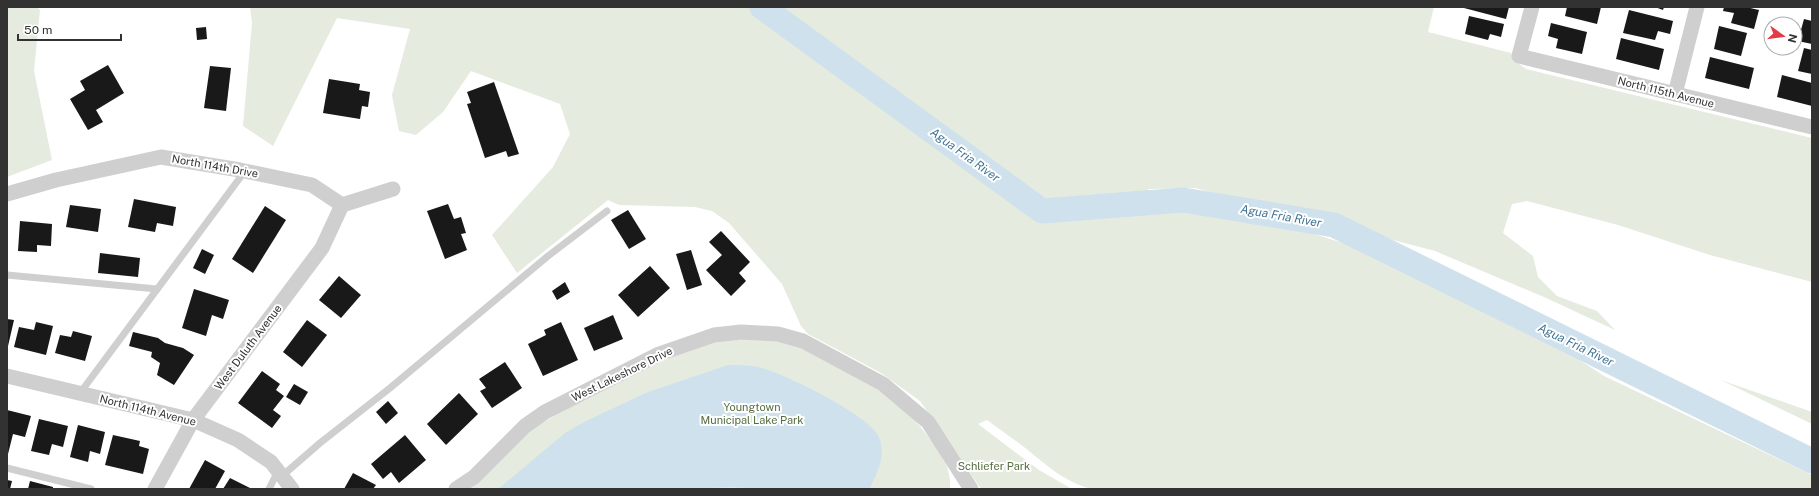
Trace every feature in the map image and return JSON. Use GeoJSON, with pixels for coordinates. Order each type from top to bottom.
{"type":"FeatureCollection","features":[{"type":"Feature","properties":{"kind":"street","name":"North 115th Avenue"},"geometry":{"type":"LineString","coordinates":[[1532,7],[1519,56],[1812,127]]}},
{"type":"Feature","properties":{"kind":"street"},"geometry":{"type":"LineString","coordinates":[[1675,94],[1697,7]]}},
{"type":"Feature","properties":{"kind":"street","name":"North 114th Drive"},"geometry":{"type":"LineString","coordinates":[[7,194],[56,180],[161,157],[245,171],[312,185],[342,205]]}},
{"type":"Feature","properties":{"kind":"street"},"geometry":{"type":"LineString","coordinates":[[342,205],[393,189]]}},
{"type":"Feature","properties":{"kind":"street","name":"West Duluth Avenue"},"geometry":{"type":"LineString","coordinates":[[155,489],[194,420],[322,248],[342,205]]}},
{"type":"Feature","properties":{"kind":"street","name":"West Lakeshore Drive"},"geometry":{"type":"LineString","coordinates":[[456,489],[474,477],[525,426],[544,412],[659,354],[714,335],[741,332],[778,334],[803,341],[883,384],[928,422],[971,489]]}},
{"type":"Feature","properties":{"kind":"street","name":"North 114th Avenue"},"geometry":{"type":"LineString","coordinates":[[7,376],[194,420],[238,440],[271,462],[292,489]]}},
{"type":"Feature","properties":{"kind":"lane"},"geometry":{"type":"LineString","coordinates":[[80,393],[245,171]]}},
{"type":"Feature","properties":{"kind":"lane"},"geometry":{"type":"LineString","coordinates":[[269,489],[280,474],[390,388],[548,256],[607,211]]}},
{"type":"Feature","properties":{"kind":"lane"},"geometry":{"type":"LineString","coordinates":[[7,275],[158,289]]}},
{"type":"Feature","properties":{"kind":"lane"},"geometry":{"type":"LineString","coordinates":[[7,468],[91,489]]}},
{"type":"Feature","properties":{"kind":"green space"},"geometry":{"type":"Polygon","coordinates":[[[7,7],[37,7],[40,10],[34,71],[52,160],[7,177],[7,7]]]}},
{"type":"Feature","properties":{"kind":"green space","name":"Schliefer Park"},"geometry":{"type":"Polygon","coordinates":[[[250,7],[1434,7],[1428,32],[1511,53],[1516,62],[1526,69],[1812,138],[1812,282],[1710,255],[1618,225],[1527,201],[1512,204],[1503,233],[1533,256],[1538,277],[1557,296],[1597,311],[1615,330],[1544,297],[1435,251],[1195,188],[1148,189],[1163,205],[1311,233],[1445,275],[1474,298],[1508,313],[1604,376],[1812,475],[1812,489],[1091,489],[1071,481],[1055,472],[987,420],[978,424],[1039,470],[1072,489],[981,489],[920,401],[881,373],[808,334],[801,326],[782,284],[729,223],[712,211],[695,207],[619,205],[608,200],[517,273],[492,235],[553,167],[570,134],[560,104],[471,71],[443,112],[416,135],[399,131],[392,95],[410,29],[337,18],[273,146],[243,126],[252,23],[250,7]]]}},
{"type":"Feature","properties":{"kind":"green space","name":"Youngtown Municipal Lake Park"},"geometry":{"type":"Polygon","coordinates":[[[763,338],[796,345],[881,391],[910,414],[934,444],[947,466],[950,479],[950,489],[471,489],[530,430],[596,392],[667,359],[718,341],[763,338]]]}},
{"type":"Feature","properties":{"kind":"green space"},"geometry":{"type":"Polygon","coordinates":[[[1721,380],[1812,412],[1812,424],[1721,380]]]}},
{"type":"Feature","properties":{"kind":"water","name":"Youngtown Municipal Lake Park"},"geometry":{"type":"Polygon","coordinates":[[[728,365],[758,367],[789,378],[843,406],[871,426],[881,442],[882,456],[870,488],[764,489],[729,487],[696,489],[498,489],[565,433],[586,421],[648,392],[728,365]]]}},
{"type":"Feature","properties":{"kind":"building"},"geometry":{"type":"Polygon","coordinates":[[[1509,7],[1506,19],[1464,8],[1509,7]]]}},
{"type":"Feature","properties":{"kind":"building"},"geometry":{"type":"Polygon","coordinates":[[[1567,7],[1601,7],[1597,24],[1565,16],[1567,7]]]}},
{"type":"Feature","properties":{"kind":"building"},"geometry":{"type":"Polygon","coordinates":[[[1655,7],[1664,7],[1663,10],[1655,7]]]}},
{"type":"Feature","properties":{"kind":"building"},"geometry":{"type":"Polygon","coordinates":[[[1724,7],[1746,7],[1759,10],[1754,29],[1731,23],[1734,13],[1723,11],[1724,7]]]}},
{"type":"Feature","properties":{"kind":"building"},"geometry":{"type":"Polygon","coordinates":[[[1629,10],[1673,21],[1670,34],[1658,31],[1655,40],[1623,33],[1629,10]]]}},
{"type":"Feature","properties":{"kind":"building"},"geometry":{"type":"Polygon","coordinates":[[[1469,16],[1504,24],[1501,37],[1490,34],[1488,40],[1465,34],[1469,16]]]}},
{"type":"Feature","properties":{"kind":"building"},"geometry":{"type":"Polygon","coordinates":[[[1804,19],[1812,21],[1812,44],[1803,42],[1804,19]]]}},
{"type":"Feature","properties":{"kind":"building"},"geometry":{"type":"Polygon","coordinates":[[[1551,23],[1587,32],[1582,54],[1556,48],[1558,39],[1548,36],[1551,23]]]}},
{"type":"Feature","properties":{"kind":"building"},"geometry":{"type":"Polygon","coordinates":[[[1719,26],[1747,33],[1741,56],[1714,49],[1719,26]]]}},
{"type":"Feature","properties":{"kind":"building"},"geometry":{"type":"Polygon","coordinates":[[[206,27],[207,39],[197,40],[196,28],[206,27]]]}},
{"type":"Feature","properties":{"kind":"building"},"geometry":{"type":"Polygon","coordinates":[[[1621,38],[1664,49],[1659,70],[1616,59],[1621,38]]]}},
{"type":"Feature","properties":{"kind":"building"},"geometry":{"type":"Polygon","coordinates":[[[1804,48],[1812,50],[1812,74],[1798,71],[1804,48]]]}},
{"type":"Feature","properties":{"kind":"building"},"geometry":{"type":"Polygon","coordinates":[[[1710,57],[1754,68],[1749,89],[1705,78],[1710,57]]]}},
{"type":"Feature","properties":{"kind":"building"},"geometry":{"type":"Polygon","coordinates":[[[108,65],[124,93],[96,110],[103,122],[88,130],[70,99],[85,90],[80,81],[108,65]]]}},
{"type":"Feature","properties":{"kind":"building"},"geometry":{"type":"Polygon","coordinates":[[[210,66],[231,68],[226,111],[204,108],[210,66]]]}},
{"type":"Feature","properties":{"kind":"building"},"geometry":{"type":"Polygon","coordinates":[[[1782,75],[1812,83],[1812,106],[1777,97],[1782,75]]]}},
{"type":"Feature","properties":{"kind":"building"},"geometry":{"type":"Polygon","coordinates":[[[329,79],[360,84],[359,90],[370,92],[368,107],[362,106],[360,119],[323,113],[329,79]]]}},
{"type":"Feature","properties":{"kind":"building"},"geometry":{"type":"Polygon","coordinates":[[[494,82],[519,154],[508,157],[506,151],[485,158],[467,104],[471,103],[467,92],[494,82]]]}},
{"type":"Feature","properties":{"kind":"building"},"geometry":{"type":"Polygon","coordinates":[[[134,199],[176,207],[173,226],[157,223],[155,232],[128,227],[134,199]]]}},
{"type":"Feature","properties":{"kind":"building"},"geometry":{"type":"Polygon","coordinates":[[[448,204],[454,219],[461,217],[466,233],[461,234],[467,250],[445,259],[427,211],[448,204]]]}},
{"type":"Feature","properties":{"kind":"building"},"geometry":{"type":"Polygon","coordinates":[[[70,205],[101,209],[98,232],[66,227],[70,205]]]}},
{"type":"Feature","properties":{"kind":"building"},"geometry":{"type":"Polygon","coordinates":[[[265,206],[286,220],[253,273],[232,259],[265,206]]]}},
{"type":"Feature","properties":{"kind":"building"},"geometry":{"type":"Polygon","coordinates":[[[628,210],[646,239],[629,249],[611,220],[628,210]]]}},
{"type":"Feature","properties":{"kind":"building"},"geometry":{"type":"Polygon","coordinates":[[[20,221],[52,224],[51,246],[37,245],[37,252],[18,251],[20,221]]]}},
{"type":"Feature","properties":{"kind":"building"},"geometry":{"type":"Polygon","coordinates":[[[721,231],[750,262],[739,273],[746,281],[731,296],[706,270],[722,255],[709,242],[721,231]]]}},
{"type":"Feature","properties":{"kind":"building"},"geometry":{"type":"Polygon","coordinates":[[[202,249],[214,255],[205,274],[193,268],[202,249]]]}},
{"type":"Feature","properties":{"kind":"building"},"geometry":{"type":"Polygon","coordinates":[[[691,250],[702,285],[687,290],[676,254],[691,250]]]}},
{"type":"Feature","properties":{"kind":"building"},"geometry":{"type":"Polygon","coordinates":[[[100,253],[140,258],[138,277],[98,273],[100,253]]]}},
{"type":"Feature","properties":{"kind":"building"},"geometry":{"type":"Polygon","coordinates":[[[650,266],[670,288],[638,317],[618,295],[650,266]]]}},
{"type":"Feature","properties":{"kind":"building"},"geometry":{"type":"Polygon","coordinates":[[[339,276],[361,295],[341,318],[319,300],[339,276]]]}},
{"type":"Feature","properties":{"kind":"building"},"geometry":{"type":"Polygon","coordinates":[[[565,282],[570,292],[557,300],[552,291],[565,282]]]}},
{"type":"Feature","properties":{"kind":"building"},"geometry":{"type":"Polygon","coordinates":[[[194,289],[229,300],[223,319],[212,315],[206,336],[182,328],[194,289]]]}},
{"type":"Feature","properties":{"kind":"building"},"geometry":{"type":"Polygon","coordinates":[[[613,315],[623,339],[594,351],[584,328],[613,315]]]}},
{"type":"Feature","properties":{"kind":"building"},"geometry":{"type":"Polygon","coordinates":[[[7,319],[14,320],[8,346],[7,346],[7,319]]]}},
{"type":"Feature","properties":{"kind":"building"},"geometry":{"type":"Polygon","coordinates":[[[307,320],[327,335],[302,367],[283,352],[307,320]]]}},
{"type":"Feature","properties":{"kind":"building"},"geometry":{"type":"Polygon","coordinates":[[[36,322],[53,326],[46,355],[14,347],[19,327],[34,330],[36,322]]]}},
{"type":"Feature","properties":{"kind":"building"},"geometry":{"type":"Polygon","coordinates":[[[561,322],[578,360],[543,376],[528,344],[546,335],[544,330],[561,322]]]}},
{"type":"Feature","properties":{"kind":"building"},"geometry":{"type":"Polygon","coordinates":[[[73,331],[92,336],[85,361],[55,353],[60,335],[71,337],[73,331]]]}},
{"type":"Feature","properties":{"kind":"building"},"geometry":{"type":"Polygon","coordinates":[[[133,332],[158,338],[165,343],[183,348],[194,355],[174,385],[157,375],[160,363],[151,357],[152,352],[129,346],[133,332]]]}},
{"type":"Feature","properties":{"kind":"building"},"geometry":{"type":"Polygon","coordinates":[[[505,362],[522,388],[492,408],[480,391],[486,388],[479,379],[505,362]]]}},
{"type":"Feature","properties":{"kind":"building"},"geometry":{"type":"Polygon","coordinates":[[[262,371],[280,384],[276,390],[284,396],[273,410],[281,416],[272,428],[238,403],[262,371]]]}},
{"type":"Feature","properties":{"kind":"building"},"geometry":{"type":"Polygon","coordinates":[[[294,384],[308,392],[300,405],[286,397],[294,384]]]}},
{"type":"Feature","properties":{"kind":"building"},"geometry":{"type":"Polygon","coordinates":[[[459,393],[478,414],[446,445],[427,424],[459,393]]]}},
{"type":"Feature","properties":{"kind":"building"},"geometry":{"type":"Polygon","coordinates":[[[388,401],[398,413],[386,424],[376,412],[388,401]]]}},
{"type":"Feature","properties":{"kind":"building"},"geometry":{"type":"Polygon","coordinates":[[[7,410],[31,416],[25,437],[13,434],[8,454],[7,410]]]}},
{"type":"Feature","properties":{"kind":"building"},"geometry":{"type":"Polygon","coordinates":[[[39,419],[68,426],[63,447],[52,444],[49,455],[31,451],[39,419]]]}},
{"type":"Feature","properties":{"kind":"building"},"geometry":{"type":"Polygon","coordinates":[[[78,425],[105,432],[100,454],[90,451],[88,462],[70,457],[78,425]]]}},
{"type":"Feature","properties":{"kind":"building"},"geometry":{"type":"Polygon","coordinates":[[[113,435],[140,441],[139,446],[149,449],[143,474],[105,465],[113,435]]]}},
{"type":"Feature","properties":{"kind":"building"},"geometry":{"type":"Polygon","coordinates":[[[405,435],[426,460],[399,483],[391,472],[383,479],[371,464],[405,435]]]}},
{"type":"Feature","properties":{"kind":"building"},"geometry":{"type":"Polygon","coordinates":[[[205,460],[225,471],[215,489],[189,489],[205,460]]]}},
{"type":"Feature","properties":{"kind":"building"},"geometry":{"type":"Polygon","coordinates":[[[353,473],[376,485],[373,489],[344,489],[353,473]]]}},
{"type":"Feature","properties":{"kind":"building"},"geometry":{"type":"Polygon","coordinates":[[[230,478],[252,489],[223,489],[230,478]]]}},
{"type":"Feature","properties":{"kind":"building"},"geometry":{"type":"Polygon","coordinates":[[[7,480],[12,481],[10,489],[7,489],[7,480]]]}},
{"type":"Feature","properties":{"kind":"building"},"geometry":{"type":"Polygon","coordinates":[[[30,481],[53,487],[53,489],[28,489],[30,481]]]}},
{"type":"Feature","properties":{"kind":"waterway","name":"Agua Fria River"},"geometry":{"type":"LineString","coordinates":[[762,7],[1042,211],[1183,200],[1334,225],[1812,461]]}}]}
